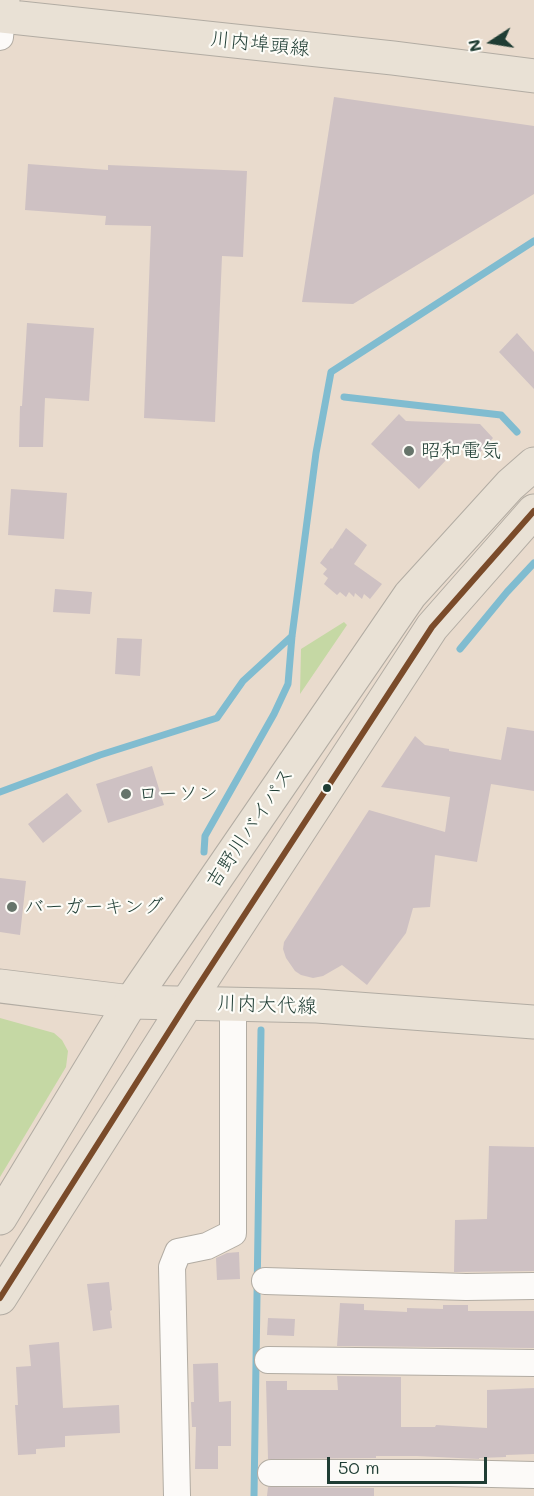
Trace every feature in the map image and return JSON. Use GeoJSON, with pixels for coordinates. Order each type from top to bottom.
{"type":"FeatureCollection","features":[{"type":"Feature","properties":{"kind":"main road","name":"川内埠頭線"},"geometry":{"type":"LineString","coordinates":[[2,18],[381,56],[534,76]]}},
{"type":"Feature","properties":{"kind":"main road","name":"吉野川バイパス"},"geometry":{"type":"LineString","coordinates":[[0,1218],[131,1002],[410,595],[510,485],[534,464]]}},
{"type":"Feature","properties":{"kind":"main road"},"geometry":{"type":"LineString","coordinates":[[0,1298],[187,1003],[432,627],[534,512]]}},
{"type":"Feature","properties":{"kind":"main road","name":"川内大代線"},"geometry":{"type":"LineString","coordinates":[[0,986],[131,1002],[317,1006],[534,1022]]}},
{"type":"Feature","properties":{"kind":"street"},"geometry":{"type":"LineString","coordinates":[[177,1496],[172,1267],[178,1252],[207,1246],[233,1233],[233,1004]]}},
{"type":"Feature","properties":{"kind":"street"},"geometry":{"type":"LineString","coordinates":[[265,1281],[466,1287],[534,1286]]}},
{"type":"Feature","properties":{"kind":"street"},"geometry":{"type":"LineString","coordinates":[[268,1360],[534,1363]]}},
{"type":"Feature","properties":{"kind":"street"},"geometry":{"type":"LineString","coordinates":[[272,1473],[534,1475]]}},
{"type":"Feature","properties":{"kind":"green space"},"geometry":{"type":"Polygon","coordinates":[[[344,622],[347,625],[300,694],[301,649],[344,622]]]}},
{"type":"Feature","properties":{"kind":"green space"},"geometry":{"type":"Polygon","coordinates":[[[0,1018],[54,1033],[62,1040],[68,1051],[66,1067],[0,1177],[0,1018]]]}},
{"type":"Feature","properties":{"kind":"building"},"geometry":{"type":"Polygon","coordinates":[[[334,97],[534,126],[534,194],[353,304],[302,302],[334,97]]]}},
{"type":"Feature","properties":{"kind":"building"},"geometry":{"type":"Polygon","coordinates":[[[28,164],[108,170],[108,165],[247,171],[243,257],[222,256],[215,422],[144,418],[151,226],[105,225],[106,216],[25,210],[28,164]]]}},
{"type":"Feature","properties":{"kind":"building"},"geometry":{"type":"Polygon","coordinates":[[[27,323],[94,328],[89,401],[45,398],[43,447],[19,447],[27,323]]]}},
{"type":"Feature","properties":{"kind":"building"},"geometry":{"type":"Polygon","coordinates":[[[517,333],[534,352],[534,389],[499,352],[517,333]]]}},
{"type":"Feature","properties":{"kind":"building"},"geometry":{"type":"Polygon","coordinates":[[[399,414],[406,421],[480,424],[493,438],[476,457],[461,444],[419,489],[371,444],[399,414]]]}},
{"type":"Feature","properties":{"kind":"building"},"geometry":{"type":"Polygon","coordinates":[[[11,489],[67,493],[64,539],[8,535],[11,489]]]}},
{"type":"Feature","properties":{"kind":"building"},"geometry":{"type":"Polygon","coordinates":[[[346,528],[367,545],[354,564],[382,584],[370,599],[364,594],[362,599],[355,593],[354,597],[349,592],[346,597],[340,592],[337,595],[324,584],[328,578],[323,574],[327,569],[320,563],[346,528]]]}},
{"type":"Feature","properties":{"kind":"building"},"geometry":{"type":"Polygon","coordinates":[[[55,589],[92,592],[90,614],[53,612],[55,589]]]}},
{"type":"Feature","properties":{"kind":"building"},"geometry":{"type":"Polygon","coordinates":[[[117,638],[142,639],[140,676],[115,674],[117,638]]]}},
{"type":"Feature","properties":{"kind":"building"},"geometry":{"type":"Polygon","coordinates":[[[507,727],[534,731],[534,791],[491,784],[477,862],[435,855],[430,907],[413,908],[406,933],[367,985],[342,965],[323,976],[313,978],[295,971],[286,958],[283,949],[284,942],[369,810],[445,832],[450,797],[381,787],[415,736],[425,745],[501,760],[507,727]]]}},
{"type":"Feature","properties":{"kind":"building"},"geometry":{"type":"Polygon","coordinates":[[[152,766],[164,805],[108,823],[96,784],[152,766]]]}},
{"type":"Feature","properties":{"kind":"building"},"geometry":{"type":"Polygon","coordinates":[[[67,793],[82,811],[43,843],[28,824],[67,793]]]}},
{"type":"Feature","properties":{"kind":"building","name":"バーガーキング"},"geometry":{"type":"Polygon","coordinates":[[[0,878],[26,881],[20,935],[0,932],[0,878]]]}},
{"type":"Feature","properties":{"kind":"building"},"geometry":{"type":"Polygon","coordinates":[[[489,1146],[534,1147],[534,1271],[454,1272],[455,1220],[487,1219],[489,1146]]]}},
{"type":"Feature","properties":{"kind":"building"},"geometry":{"type":"Polygon","coordinates":[[[239,1252],[240,1279],[217,1280],[216,1258],[227,1253],[239,1252]]]}},
{"type":"Feature","properties":{"kind":"building"},"geometry":{"type":"Polygon","coordinates":[[[109,1282],[112,1328],[93,1331],[87,1284],[109,1282]]]}},
{"type":"Feature","properties":{"kind":"building"},"geometry":{"type":"Polygon","coordinates":[[[340,1303],[364,1304],[364,1310],[407,1312],[407,1308],[443,1309],[443,1305],[468,1305],[468,1311],[534,1311],[534,1348],[337,1346],[340,1303]]]}},
{"type":"Feature","properties":{"kind":"building"},"geometry":{"type":"Polygon","coordinates":[[[268,1318],[295,1319],[294,1336],[267,1335],[268,1318]]]}},
{"type":"Feature","properties":{"kind":"building"},"geometry":{"type":"Polygon","coordinates":[[[59,1342],[63,1408],[119,1405],[120,1433],[65,1436],[65,1447],[36,1449],[36,1454],[18,1455],[15,1405],[18,1405],[16,1367],[31,1366],[29,1345],[59,1342]]]}},
{"type":"Feature","properties":{"kind":"building"},"geometry":{"type":"Polygon","coordinates":[[[218,1363],[219,1402],[231,1401],[231,1446],[218,1446],[218,1469],[195,1469],[196,1427],[192,1427],[191,1402],[194,1402],[193,1364],[218,1363]]]}},
{"type":"Feature","properties":{"kind":"building"},"geometry":{"type":"Polygon","coordinates":[[[337,1376],[401,1377],[401,1427],[435,1427],[436,1425],[487,1428],[487,1390],[534,1388],[534,1454],[479,1459],[376,1456],[376,1458],[268,1459],[266,1381],[287,1381],[287,1390],[338,1390],[337,1376]]]}},
{"type":"Feature","properties":{"kind":"building"},"geometry":{"type":"Polygon","coordinates":[[[268,1487],[374,1488],[374,1496],[267,1496],[268,1487]]]}},
{"type":"Feature","properties":{"kind":"waterway"},"geometry":{"type":"LineString","coordinates":[[204,852],[205,836],[274,714],[288,684],[292,636],[316,453],[331,372],[534,241]]}},
{"type":"Feature","properties":{"kind":"waterway"},"geometry":{"type":"LineString","coordinates":[[344,397],[501,415],[517,432]]}},
{"type":"Feature","properties":{"kind":"waterway"},"geometry":{"type":"LineString","coordinates":[[460,649],[534,563]]}},
{"type":"Feature","properties":{"kind":"waterway"},"geometry":{"type":"LineString","coordinates":[[0,792],[100,755],[217,718],[243,681],[292,636]]}},
{"type":"Feature","properties":{"kind":"waterway"},"geometry":{"type":"LineString","coordinates":[[254,1496],[261,1030]]}},
{"type":"Feature","properties":{"kind":"transit line"},"geometry":{"type":"LineString","coordinates":[[0,1298],[187,1003],[432,627],[534,511]]}},
{"type":"Feature","properties":{"kind":"place","name":"昭和電気"},"geometry":{"type":"Point","coordinates":[409,451]}},
{"type":"Feature","properties":{"kind":"place","name":"ローソン"},"geometry":{"type":"Point","coordinates":[126,794]}},
{"type":"Feature","properties":{"kind":"place","name":"バーガーキング"},"geometry":{"type":"Point","coordinates":[12,907]}}]}
